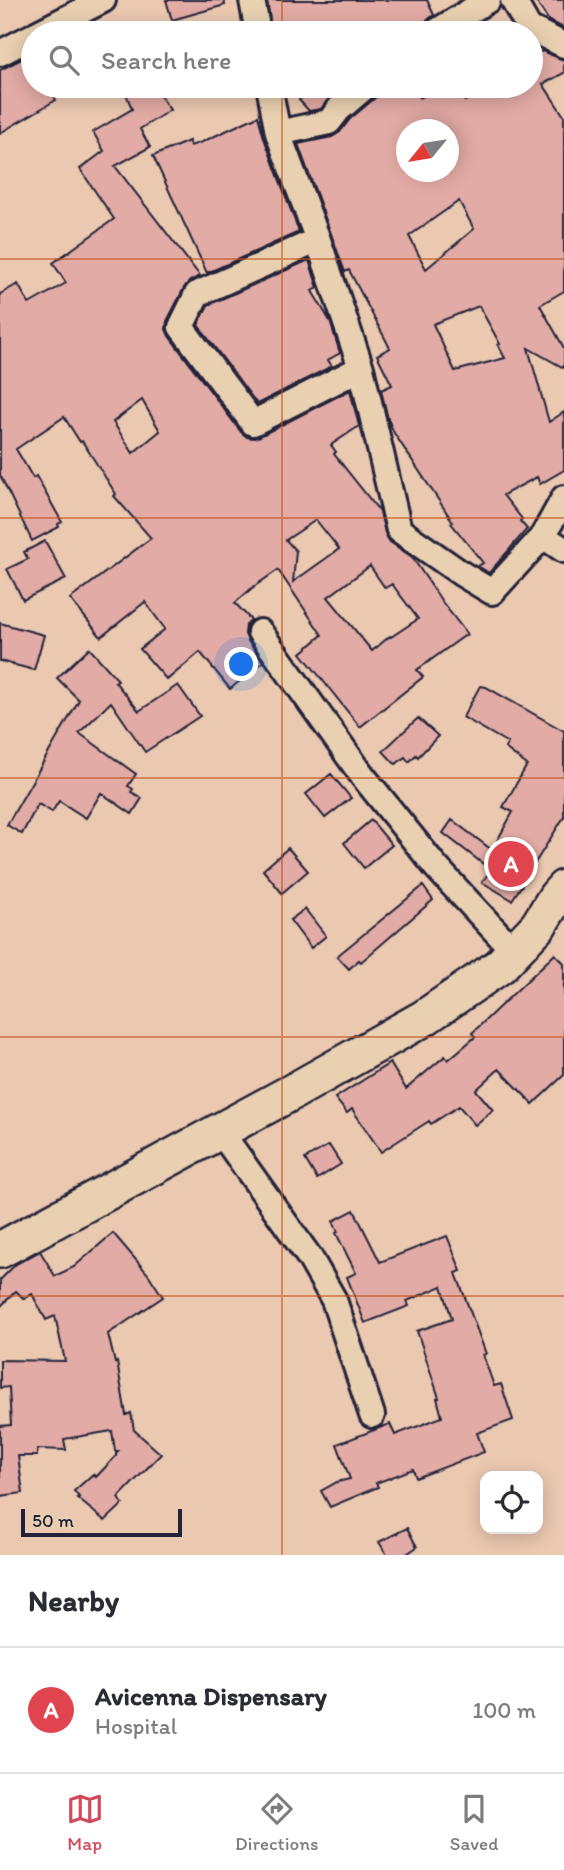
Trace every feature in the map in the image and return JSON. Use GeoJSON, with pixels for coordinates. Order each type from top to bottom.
{"type":"FeatureCollection","features":[{"type":"Feature","properties":{"kind":"main road"},"geometry":{"type":"LineString","coordinates":[[0,1250],[424,1018],[500,966],[538,926],[561,895]]}},
{"type":"Feature","properties":{"kind":"street"},"geometry":{"type":"LineString","coordinates":[[62,21],[103,0]]}},
{"type":"Feature","properties":{"kind":"street"},"geometry":{"type":"LineString","coordinates":[[251,0],[255,21]]}},
{"type":"Feature","properties":{"kind":"street"},"geometry":{"type":"LineString","coordinates":[[454,21],[488,0]]}},
{"type":"Feature","properties":{"kind":"street"},"geometry":{"type":"LineString","coordinates":[[513,0],[525,21]]}},
{"type":"Feature","properties":{"kind":"street"},"geometry":{"type":"LineString","coordinates":[[543,35],[564,45]]}},
{"type":"Feature","properties":{"kind":"street"},"geometry":{"type":"LineString","coordinates":[[0,53],[21,42]]}},
{"type":"Feature","properties":{"kind":"street"},"geometry":{"type":"LineString","coordinates":[[271,98],[278,133],[361,368],[399,530],[492,592],[554,543],[564,498]]}},
{"type":"Feature","properties":{"kind":"street"},"geometry":{"type":"LineString","coordinates":[[278,133],[329,122],[352,98]]}},
{"type":"Feature","properties":{"kind":"street"},"geometry":{"type":"LineString","coordinates":[[318,240],[197,294],[181,327],[253,423],[361,368]]}},
{"type":"Feature","properties":{"kind":"street"},"geometry":{"type":"LineString","coordinates":[[260,632],[362,775],[436,867],[514,951]]}},
{"type":"Feature","properties":{"kind":"street"},"geometry":{"type":"LineString","coordinates":[[220,1130],[310,1258],[334,1300],[372,1415]]}},
{"type":"Feature","properties":{"kind":"building"},"geometry":{"type":"Polygon","coordinates":[[[166,0],[224,0],[225,5],[172,20],[166,0]]]}},
{"type":"Feature","properties":{"kind":"building"},"geometry":{"type":"Polygon","coordinates":[[[267,0],[427,0],[434,15],[426,21],[270,21],[267,0]]]}},
{"type":"Feature","properties":{"kind":"building"},"geometry":{"type":"Polygon","coordinates":[[[535,0],[564,0],[564,28],[549,21],[535,0]]]}},
{"type":"Feature","properties":{"kind":"building"},"geometry":{"type":"Polygon","coordinates":[[[543,51],[564,60],[564,73],[543,84],[543,51]]]}},
{"type":"Feature","properties":{"kind":"building"},"geometry":{"type":"Polygon","coordinates":[[[21,59],[21,98],[56,100],[0,133],[0,70],[21,59]]]}},
{"type":"Feature","properties":{"kind":"building"},"geometry":{"type":"Polygon","coordinates":[[[543,84],[564,116],[564,291],[540,305],[564,348],[564,368],[528,348],[549,422],[564,412],[564,470],[540,484],[537,477],[503,495],[527,529],[489,573],[478,566],[483,563],[451,523],[453,522],[394,433],[381,390],[392,385],[377,355],[390,348],[349,270],[345,272],[298,144],[332,137],[375,98],[463,98],[465,101],[469,98],[543,98],[543,84]],[[459,201],[409,236],[426,269],[474,229],[459,201]],[[479,306],[433,324],[455,371],[505,358],[498,345],[500,344],[479,306]]]}},
{"type":"Feature","properties":{"kind":"building"},"geometry":{"type":"Polygon","coordinates":[[[128,98],[162,98],[170,110],[140,129],[150,147],[115,166],[200,276],[184,288],[167,321],[169,336],[247,437],[260,436],[350,390],[359,426],[331,445],[336,452],[334,454],[380,512],[390,542],[412,557],[467,634],[417,670],[423,677],[360,727],[301,653],[322,635],[278,570],[235,603],[251,620],[246,625],[245,634],[263,662],[230,689],[200,652],[167,680],[140,649],[165,629],[145,602],[101,637],[70,599],[151,538],[114,496],[116,494],[64,417],[16,449],[33,478],[36,476],[62,522],[58,524],[59,527],[32,541],[0,475],[0,294],[18,284],[29,304],[66,283],[53,263],[114,219],[80,169],[104,151],[93,132],[132,109],[128,98]],[[142,400],[113,422],[133,453],[160,431],[142,400]],[[316,520],[286,540],[296,551],[293,582],[339,549],[316,520]],[[370,566],[328,597],[372,651],[418,619],[392,584],[385,588],[370,566]]]}},
{"type":"Feature","properties":{"kind":"building"},"geometry":{"type":"Polygon","coordinates":[[[329,98],[321,109],[309,111],[299,100],[329,98]]]}},
{"type":"Feature","properties":{"kind":"building"},"geometry":{"type":"Polygon","coordinates":[[[258,116],[299,232],[207,273],[153,156],[189,141],[190,146],[202,142],[258,116]]]}},
{"type":"Feature","properties":{"kind":"building"},"geometry":{"type":"Polygon","coordinates":[[[309,260],[318,288],[312,291],[330,321],[340,353],[328,360],[332,366],[257,404],[198,325],[208,305],[309,260]]]}},
{"type":"Feature","properties":{"kind":"building"},"geometry":{"type":"Polygon","coordinates":[[[45,541],[66,579],[23,600],[7,569],[28,559],[24,552],[45,541]]]}},
{"type":"Feature","properties":{"kind":"building"},"geometry":{"type":"Polygon","coordinates":[[[0,623],[44,635],[34,670],[0,661],[0,623]]]}},
{"type":"Feature","properties":{"kind":"building"},"geometry":{"type":"Polygon","coordinates":[[[89,648],[118,680],[115,682],[139,711],[178,685],[200,716],[145,752],[111,702],[79,733],[136,774],[128,786],[133,789],[131,792],[142,798],[132,814],[101,793],[86,818],[59,801],[52,812],[38,804],[22,834],[7,825],[79,700],[57,678],[89,648]]]}},
{"type":"Feature","properties":{"kind":"building"},"geometry":{"type":"Polygon","coordinates":[[[480,686],[564,731],[564,817],[528,874],[528,879],[512,900],[482,882],[491,870],[443,833],[452,820],[492,850],[513,812],[503,807],[527,765],[505,748],[508,743],[463,717],[480,686]]]}},
{"type":"Feature","properties":{"kind":"building"},"geometry":{"type":"Polygon","coordinates":[[[418,718],[438,736],[418,757],[416,755],[409,762],[405,757],[394,763],[383,751],[418,718]]]}},
{"type":"Feature","properties":{"kind":"building"},"geometry":{"type":"Polygon","coordinates":[[[331,774],[351,798],[325,818],[306,794],[331,774]]]}},
{"type":"Feature","properties":{"kind":"building"},"geometry":{"type":"Polygon","coordinates":[[[371,820],[392,845],[364,868],[344,843],[371,820]]]}},
{"type":"Feature","properties":{"kind":"building"},"geometry":{"type":"Polygon","coordinates":[[[288,848],[308,871],[282,893],[263,870],[288,848]]]}},
{"type":"Feature","properties":{"kind":"building"},"geometry":{"type":"Polygon","coordinates":[[[423,886],[433,900],[361,962],[359,960],[349,969],[337,956],[423,886]]]}},
{"type":"Feature","properties":{"kind":"building"},"geometry":{"type":"Polygon","coordinates":[[[305,909],[326,936],[311,948],[290,920],[305,909]]]}},
{"type":"Feature","properties":{"kind":"building"},"geometry":{"type":"Polygon","coordinates":[[[555,954],[564,963],[564,1075],[533,1104],[499,1069],[476,1090],[493,1110],[475,1125],[459,1106],[431,1124],[429,1121],[381,1152],[352,1109],[347,1113],[335,1098],[390,1063],[406,1089],[445,1056],[448,1060],[475,1037],[472,1033],[555,954]]]}},
{"type":"Feature","properties":{"kind":"building"},"geometry":{"type":"Polygon","coordinates":[[[329,1145],[341,1164],[317,1179],[305,1159],[329,1145]]]}},
{"type":"Feature","properties":{"kind":"building"},"geometry":{"type":"Polygon","coordinates":[[[354,1210],[380,1262],[447,1236],[461,1271],[456,1273],[486,1354],[483,1355],[494,1386],[501,1384],[513,1420],[477,1433],[484,1452],[416,1478],[413,1469],[376,1483],[378,1487],[330,1507],[321,1491],[337,1482],[350,1479],[337,1444],[390,1424],[395,1435],[442,1417],[439,1398],[417,1331],[452,1319],[442,1286],[407,1301],[409,1306],[365,1323],[347,1277],[356,1273],[336,1233],[338,1232],[333,1221],[354,1210]]]}},
{"type":"Feature","properties":{"kind":"building"},"geometry":{"type":"Polygon","coordinates":[[[113,1233],[148,1274],[163,1297],[108,1334],[115,1363],[117,1362],[126,1415],[131,1413],[134,1430],[161,1454],[118,1498],[123,1504],[105,1521],[77,1498],[79,1497],[74,1491],[93,1474],[96,1477],[116,1456],[118,1451],[115,1451],[112,1431],[64,1439],[66,1450],[37,1449],[37,1456],[18,1456],[23,1493],[0,1496],[0,1426],[11,1425],[9,1387],[0,1388],[0,1360],[65,1361],[55,1316],[46,1320],[32,1294],[24,1299],[16,1291],[0,1307],[0,1280],[16,1264],[40,1251],[55,1276],[74,1267],[113,1233]]]}},
{"type":"Feature","properties":{"kind":"building"},"geometry":{"type":"Polygon","coordinates":[[[407,1528],[417,1547],[405,1555],[387,1555],[379,1542],[407,1528]]]}},
{"type":"Feature","properties":{"kind":"place","name":"Avicenna Dispensary"},"geometry":{"type":"Point","coordinates":[511,864]}}]}
